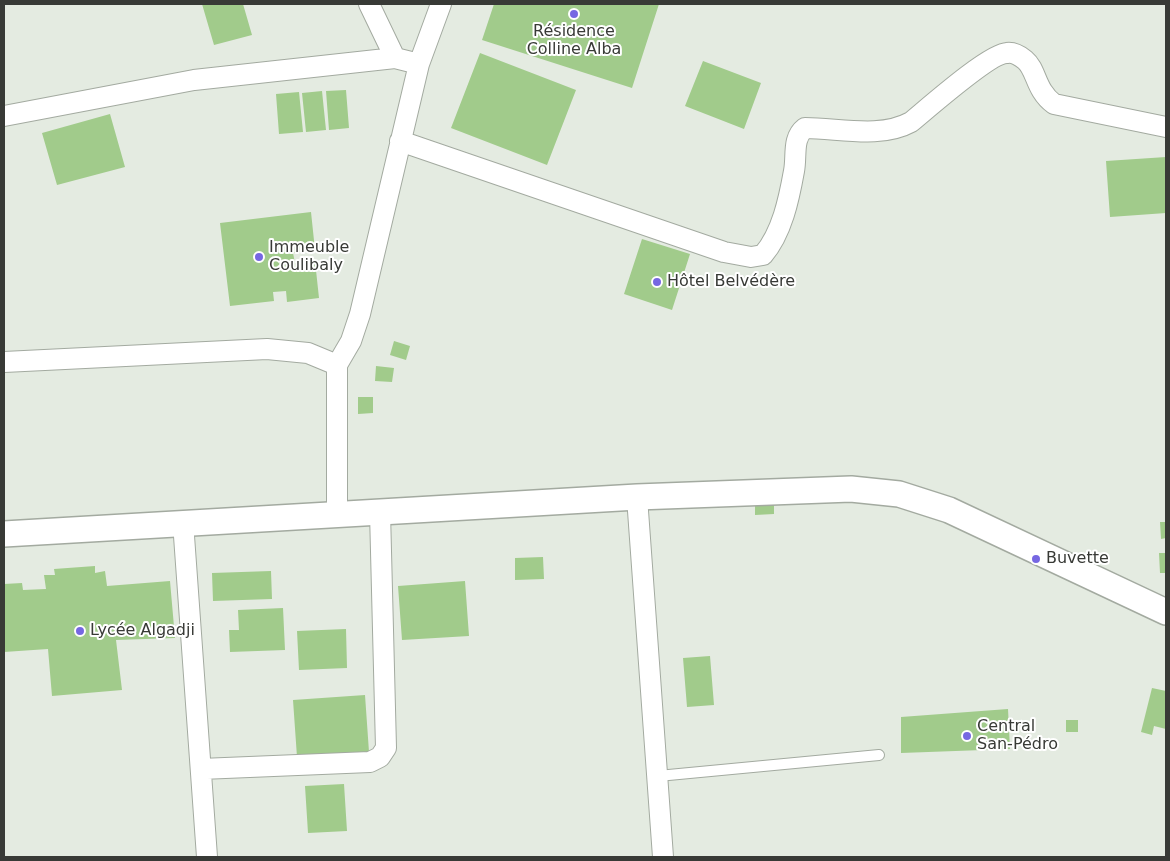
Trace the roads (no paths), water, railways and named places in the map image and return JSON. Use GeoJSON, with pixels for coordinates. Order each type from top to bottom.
{"type":"FeatureCollection","features":[{"type":"Feature","properties":{"kind":"street"},"geometry":{"type":"LineString","coordinates":[[369,4],[395,58]]}},
{"type":"Feature","properties":{"kind":"street"},"geometry":{"type":"LineString","coordinates":[[337,514],[337,365],[351,341],[360,314],[419,64],[441,4]]}},
{"type":"Feature","properties":{"kind":"street"},"geometry":{"type":"LineString","coordinates":[[400,141],[724,252],[751,257],[764,255],[772,246],[785,211],[795,170],[799,132],[805,128],[882,131],[898,129],[911,122],[988,61],[1006,52],[1018,55],[1027,62],[1043,96],[1054,104],[1166,127]]}},
{"type":"Feature","properties":{"kind":"street"},"geometry":{"type":"LineString","coordinates":[[4,116],[194,80],[395,58],[419,64]]}},
{"type":"Feature","properties":{"kind":"street"},"geometry":{"type":"LineString","coordinates":[[4,362],[267,350],[308,352],[337,365]]}},
{"type":"Feature","properties":{"kind":"street"},"geometry":{"type":"LineString","coordinates":[[4,534],[183,522],[638,497],[851,489],[898,494],[950,510],[1166,612]]}},
{"type":"Feature","properties":{"kind":"street"},"geometry":{"type":"LineString","coordinates":[[638,497],[663,857]]}},
{"type":"Feature","properties":{"kind":"street"},"geometry":{"type":"LineString","coordinates":[[201,768],[370,762],[380,757],[386,748],[380,512]]}},
{"type":"Feature","properties":{"kind":"street"},"geometry":{"type":"LineString","coordinates":[[183,522],[207,857]]}},
{"type":"Feature","properties":{"kind":"lane"},"geometry":{"type":"LineString","coordinates":[[658,776],[879,755]]}},
{"type":"Feature","properties":{"kind":"place","name":"Résidence Colline Alba"},"geometry":{"type":"Point","coordinates":[574,14]}},
{"type":"Feature","properties":{"kind":"place","name":"Immeuble Coulibaly"},"geometry":{"type":"Point","coordinates":[259,257]}},
{"type":"Feature","properties":{"kind":"place","name":"Hôtel Belvédère"},"geometry":{"type":"Point","coordinates":[657,282]}},
{"type":"Feature","properties":{"kind":"place","name":"Buvette"},"geometry":{"type":"Point","coordinates":[1036,559]}},
{"type":"Feature","properties":{"kind":"place","name":"Lycée Algadji"},"geometry":{"type":"Point","coordinates":[80,631]}},
{"type":"Feature","properties":{"kind":"place","name":"Central San-Pédro"},"geometry":{"type":"Point","coordinates":[967,736]}}]}
